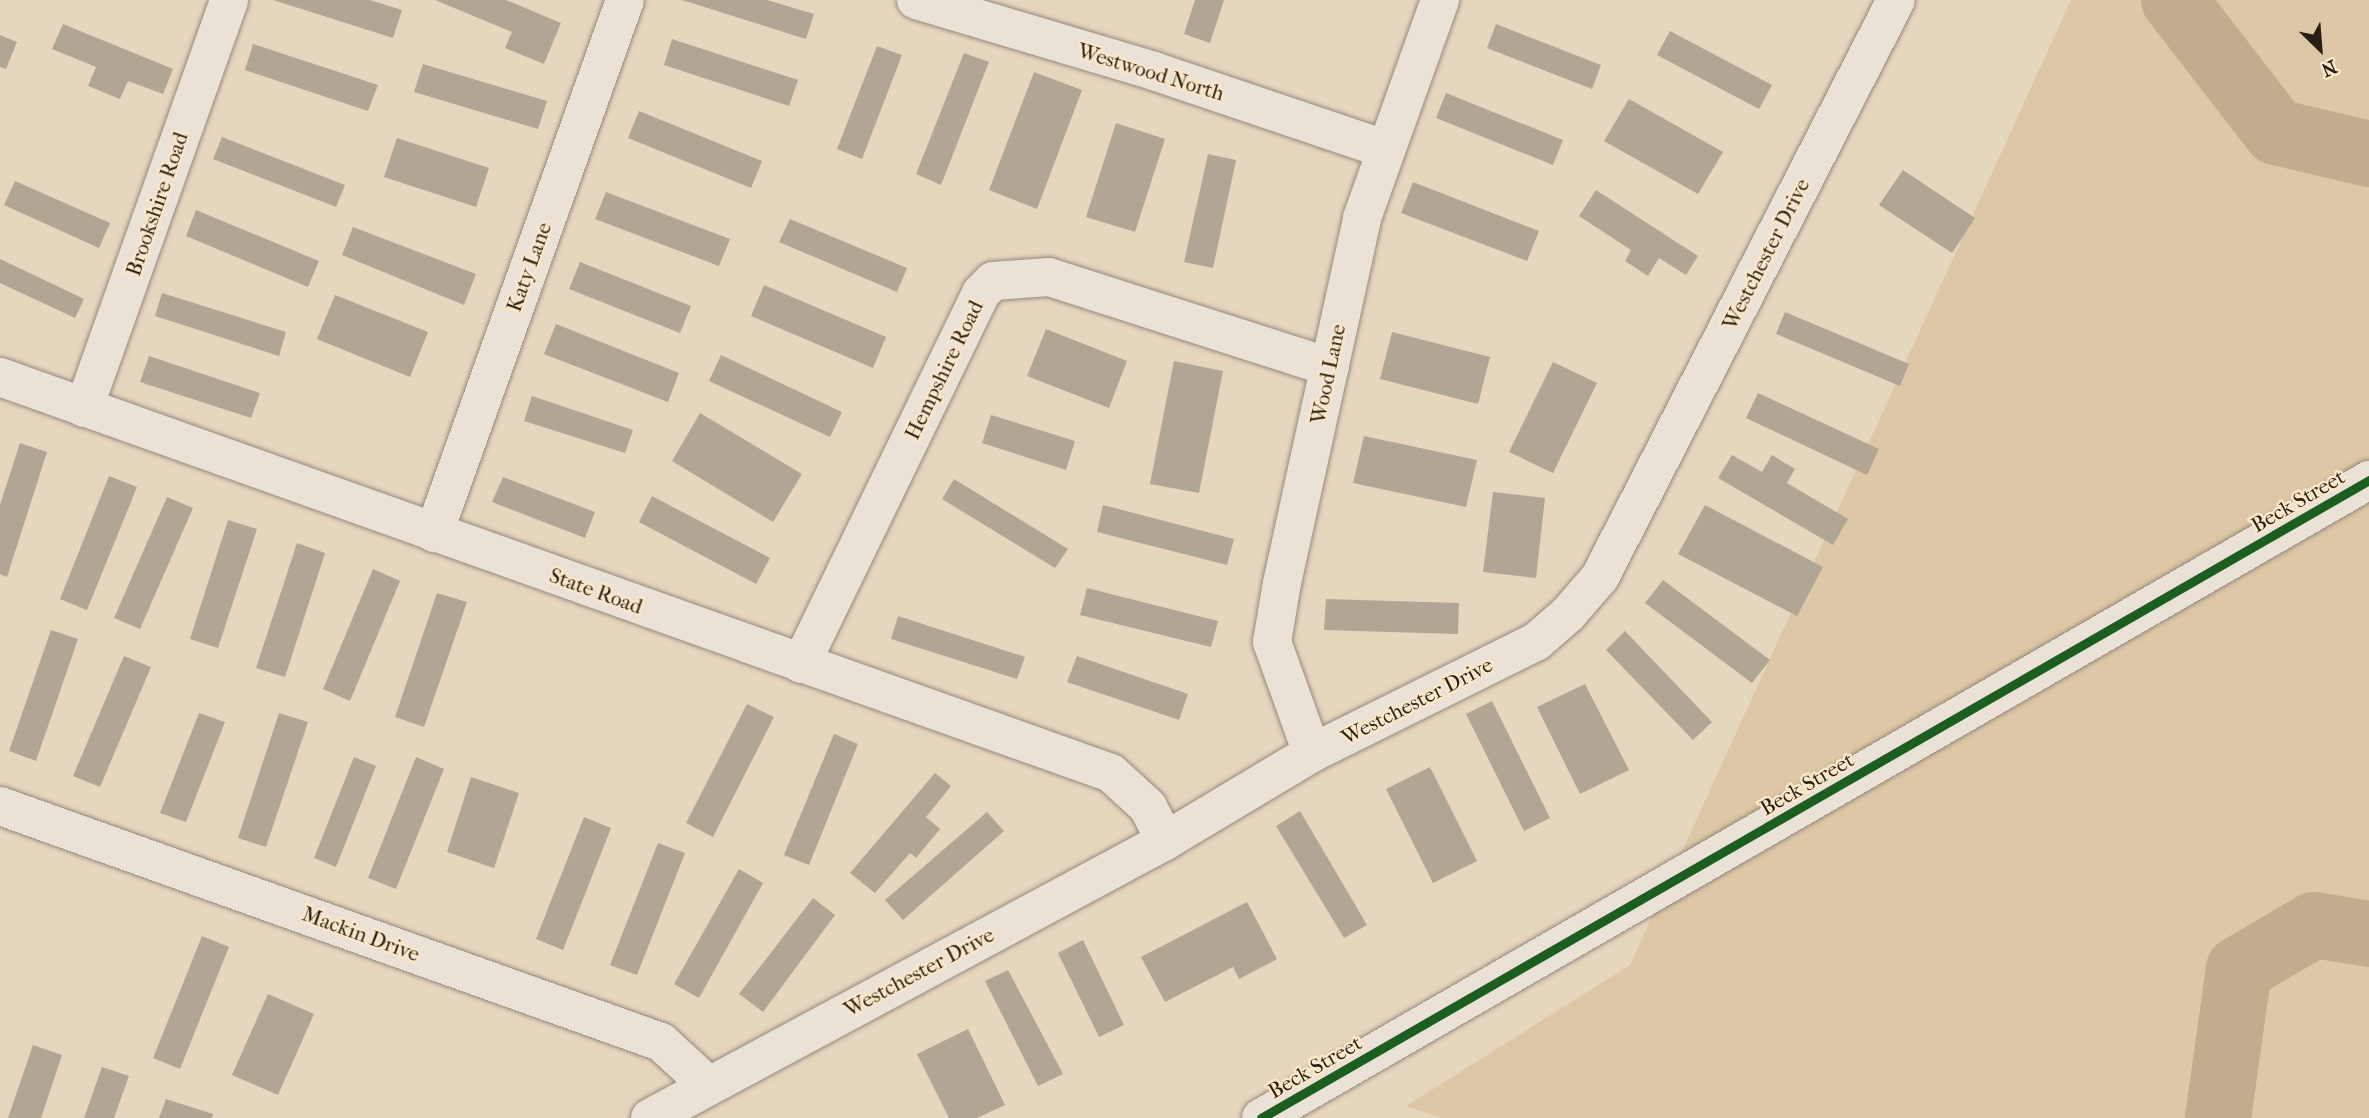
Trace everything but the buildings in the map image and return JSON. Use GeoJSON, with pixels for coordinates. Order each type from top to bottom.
{"type":"FeatureCollection","features":[{"type":"Feature","properties":{"kind":"street","name":"Brookshire Road"},"geometry":{"type":"LineString","coordinates":[[84,408],[229,0]]}},
{"type":"Feature","properties":{"kind":"street","name":"Katy Lane"},"geometry":{"type":"LineString","coordinates":[[434,533],[625,0]]}},
{"type":"Feature","properties":{"kind":"street","name":"Westwood North"},"geometry":{"type":"LineString","coordinates":[[916,0],[1153,71],[1385,149]]}},
{"type":"Feature","properties":{"kind":"street","name":"Wood Lane"},"geometry":{"type":"LineString","coordinates":[[1312,753],[1272,642],[1362,218],[1440,0]]}},
{"type":"Feature","properties":{"kind":"street","name":"Westchester Drive"},"geometry":{"type":"LineString","coordinates":[[650,1118],[1165,841],[1312,753],[1536,642],[1600,577],[1896,0]]}},
{"type":"Feature","properties":{"kind":"street","name":"Hempshire Road"},"geometry":{"type":"LineString","coordinates":[[801,664],[981,293],[993,281],[1049,277],[1330,367]]}},
{"type":"Feature","properties":{"kind":"street","name":"State Road"},"geometry":{"type":"LineString","coordinates":[[0,377],[1111,774],[1148,807],[1165,841]]}},
{"type":"Feature","properties":{"kind":"street","name":"Beck Street"},"geometry":{"type":"LineString","coordinates":[[1261,1118],[2369,480]]}},
{"type":"Feature","properties":{"kind":"street","name":"Mackin Drive"},"geometry":{"type":"LineString","coordinates":[[0,806],[661,1042],[708,1085]]}},
{"type":"Feature","properties":{"kind":"shaded area"},"geometry":{"type":"Polygon","coordinates":[[[2071,0],[2369,0],[2369,1118],[1441,1118],[1406,1106],[1630,965],[2071,0]]]}},
{"type":"Feature","properties":{"kind":"waterway"},"geometry":{"type":"LineString","coordinates":[[2174,0],[2276,132],[2369,154]]}},
{"type":"Feature","properties":{"kind":"waterway"},"geometry":{"type":"LineString","coordinates":[[2218,1118],[2239,969],[2314,925],[2369,934]]}},
{"type":"Feature","properties":{"kind":"cycle path"},"geometry":{"type":"LineString","coordinates":[[1261,1118],[2369,480]]}}]}
